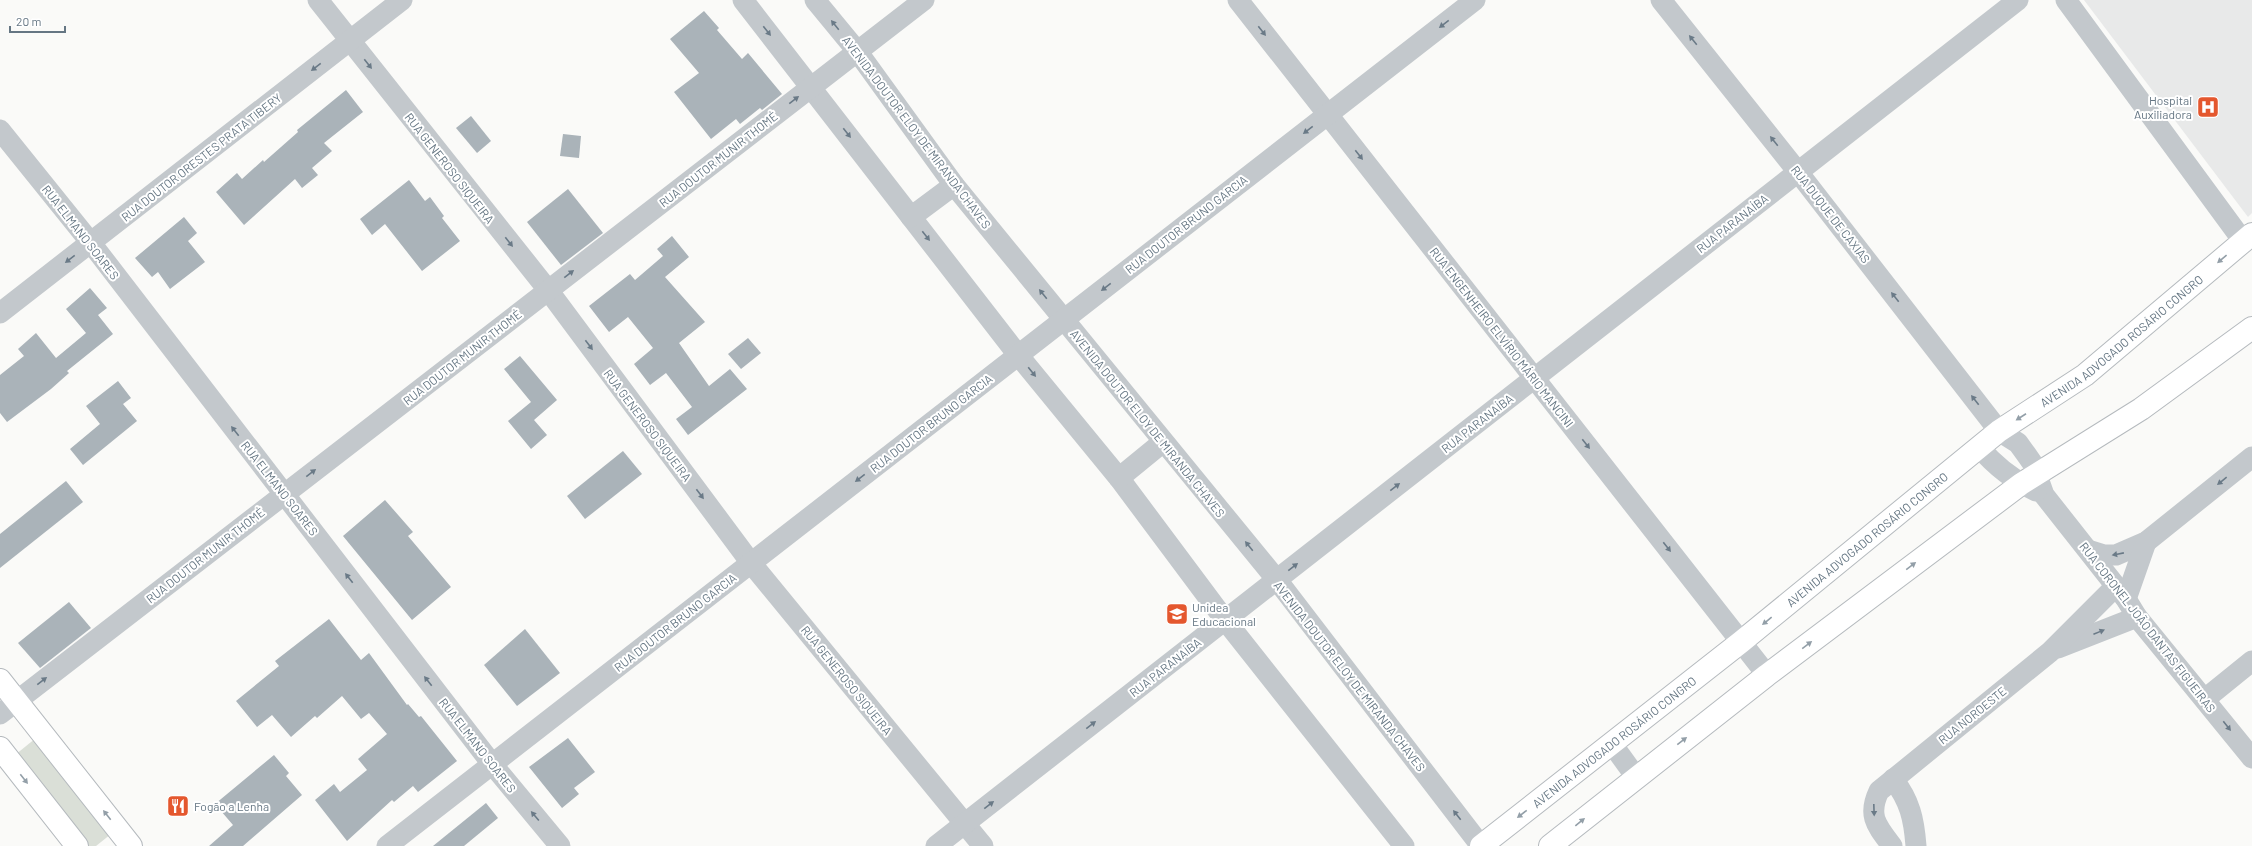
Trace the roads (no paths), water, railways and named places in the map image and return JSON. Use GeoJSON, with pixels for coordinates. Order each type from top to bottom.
{"type":"FeatureCollection","features":[{"type":"Feature","properties":{"kind":"main road","name":"AVENIDA ADVOGADO ROSÁRIO CONGRO"},"geometry":{"type":"LineString","coordinates":[[1481,846],[1741,642],[1999,431],[2085,375],[2248,238]]}},
{"type":"Feature","properties":{"kind":"main road"},"geometry":{"type":"LineString","coordinates":[[1550,846],[1767,675],[2029,478],[2141,409],[2252,328]]}},
{"type":"Feature","properties":{"kind":"main road"},"geometry":{"type":"LineString","coordinates":[[0,680],[8,707],[120,842]]}},
{"type":"Feature","properties":{"kind":"main road"},"geometry":{"type":"LineString","coordinates":[[0,748],[77,846]]}},
{"type":"Feature","properties":{"kind":"street","name":"RUA GENEROSO SIQUEIRA"},"geometry":{"type":"LineString","coordinates":[[318,0],[548,290],[751,563],[982,846]]}},
{"type":"Feature","properties":{"kind":"street","name":"RUA DOUTOR ORESTES PRATA TIBERY"},"geometry":{"type":"LineString","coordinates":[[0,313],[402,0]]}},
{"type":"Feature","properties":{"kind":"street"},"geometry":{"type":"LineString","coordinates":[[743,0],[1018,355],[1118,478],[1225,620],[1404,846]]}},
{"type":"Feature","properties":{"kind":"street","name":"AVENIDA DOUTOR ELOY DE MIRANDA CHAVES"},"geometry":{"type":"LineString","coordinates":[[816,0],[857,52],[954,185],[1276,580],[1481,846]]}},
{"type":"Feature","properties":{"kind":"street","name":"RUA DOUTOR MUNIR THOMÉ"},"geometry":{"type":"LineString","coordinates":[[8,707],[924,0]]}},
{"type":"Feature","properties":{"kind":"street","name":"RUA ENGENHEIRO ELVÍRIO MÁRIO MANCINI"},"geometry":{"type":"LineString","coordinates":[[1238,0],[1767,675]]}},
{"type":"Feature","properties":{"kind":"street","name":"RUA DOUTOR BRUNO GARCIA"},"geometry":{"type":"LineString","coordinates":[[387,846],[1475,0]]}},
{"type":"Feature","properties":{"kind":"street","name":"RUA DUQUE DE CAXIAS"},"geometry":{"type":"LineString","coordinates":[[1661,0],[1798,172],[1999,431],[2018,443],[2033,464],[2029,478]]}},
{"type":"Feature","properties":{"kind":"street","name":"RUA PARANAÍBA"},"geometry":{"type":"LineString","coordinates":[[936,846],[2018,0]]}},
{"type":"Feature","properties":{"kind":"street"},"geometry":{"type":"LineString","coordinates":[[2066,0],[2248,238]]}},
{"type":"Feature","properties":{"kind":"street","name":"RUA ELMANO SOARES"},"geometry":{"type":"LineString","coordinates":[[0,130],[90,243],[492,764],[560,846]]}},
{"type":"Feature","properties":{"kind":"street"},"geometry":{"type":"LineString","coordinates":[[911,217],[954,185]]}},
{"type":"Feature","properties":{"kind":"street"},"geometry":{"type":"LineString","coordinates":[[1118,478],[1163,442]]}},
{"type":"Feature","properties":{"kind":"street"},"geometry":{"type":"LineString","coordinates":[[1980,448],[1994,464],[2029,478]]}},
{"type":"Feature","properties":{"kind":"street"},"geometry":{"type":"LineString","coordinates":[[2088,550],[2104,555],[2116,555],[2146,542],[2252,457]]}},
{"type":"Feature","properties":{"kind":"street","name":"RUA CORONEL JOÃO DANTAS FIGUEIRAS"},"geometry":{"type":"LineString","coordinates":[[2029,478],[2088,550],[2137,616],[2252,758]]}},
{"type":"Feature","properties":{"kind":"street"},"geometry":{"type":"LineString","coordinates":[[2121,593],[2146,542]]}},
{"type":"Feature","properties":{"kind":"street","name":"RUA NOROESTE"},"geometry":{"type":"LineString","coordinates":[[1892,846],[1877,826],[1872,814],[1873,802],[1879,791],[2121,593]]}},
{"type":"Feature","properties":{"kind":"street","name":"RUA NOROESTE"},"geometry":{"type":"LineString","coordinates":[[2050,652],[2137,616]]}},
{"type":"Feature","properties":{"kind":"street"},"geometry":{"type":"LineString","coordinates":[[2205,699],[2252,661]]}},
{"type":"Feature","properties":{"kind":"street"},"geometry":{"type":"LineString","coordinates":[[1612,744],[1636,777]]}},
{"type":"Feature","properties":{"kind":"street"},"geometry":{"type":"LineString","coordinates":[[1893,779],[1905,794],[1910,807],[1916,846]]}},
{"type":"Feature","properties":{"kind":"place","name":"Hospital Auxiliadora"},"geometry":{"type":"Point","coordinates":[2208,107]}},
{"type":"Feature","properties":{"kind":"place","name":"Unidea Educacional"},"geometry":{"type":"Point","coordinates":[1177,614]}},
{"type":"Feature","properties":{"kind":"place","name":"Fogão a Lenha"},"geometry":{"type":"Point","coordinates":[178,806]}}]}
